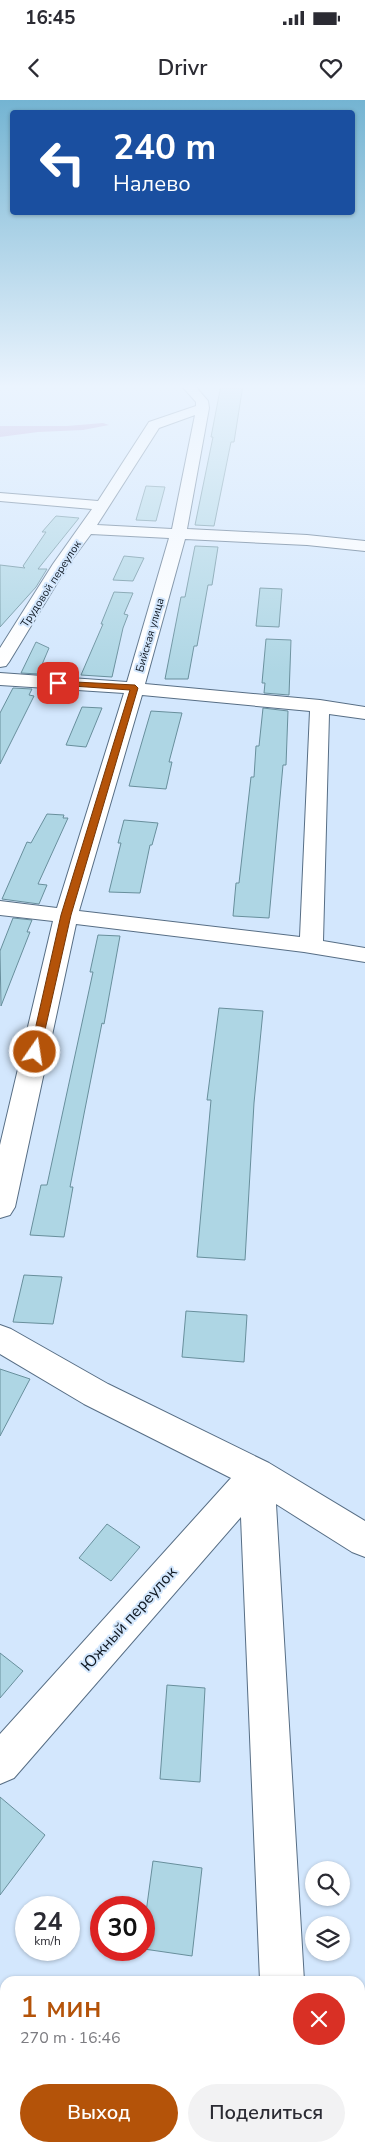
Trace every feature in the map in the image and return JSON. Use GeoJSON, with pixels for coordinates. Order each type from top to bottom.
{"type":"FeatureCollection","features":[{"type":"Feature","properties":{"kind":"street","name":"Трудовой переулок"},"geometry":{"type":"LineString","coordinates":[[0,662],[61,564],[119,481]]}},
{"type":"Feature","properties":{"kind":"street","name":"Бийская улица"},"geometry":{"type":"LineString","coordinates":[[0,1207],[66,915],[135,688],[178,535],[189,481]]}},
{"type":"Feature","properties":{"kind":"street"},"geometry":{"type":"LineString","coordinates":[[0,497],[103,506]]}},
{"type":"Feature","properties":{"kind":"street"},"geometry":{"type":"LineString","coordinates":[[87,529],[307,540],[365,546]]}},
{"type":"Feature","properties":{"kind":"street"},"geometry":{"type":"LineString","coordinates":[[0,679],[135,688],[320,706],[365,713]]}},
{"type":"Feature","properties":{"kind":"street"},"geometry":{"type":"LineString","coordinates":[[311,946],[320,706]]}},
{"type":"Feature","properties":{"kind":"street"},"geometry":{"type":"LineString","coordinates":[[0,908],[311,946],[365,955]]}},
{"type":"Feature","properties":{"kind":"street"},"geometry":{"type":"LineString","coordinates":[[0,1338],[96,1394],[257,1474],[365,1540]]}},
{"type":"Feature","properties":{"kind":"street"},"geometry":{"type":"LineString","coordinates":[[257,1474],[282,1976]]}},
{"type":"Feature","properties":{"kind":"street","name":"Южный переулок"},"geometry":{"type":"LineString","coordinates":[[0,1764],[257,1474]]}},
{"type":"Feature","properties":{"kind":"building"},"geometry":{"type":"Polygon","coordinates":[[[204,481],[223,481],[214,526],[195,525],[204,481]]]}},
{"type":"Feature","properties":{"kind":"building"},"geometry":{"type":"Polygon","coordinates":[[[146,486],[165,487],[156,521],[136,520],[146,486]]]}},
{"type":"Feature","properties":{"kind":"building"},"geometry":{"type":"Polygon","coordinates":[[[56,516],[79,518],[38,569],[47,569],[36,587],[0,627],[0,565],[25,568],[23,566],[46,532],[42,532],[56,516]]]}},
{"type":"Feature","properties":{"kind":"building"},"geometry":{"type":"Polygon","coordinates":[[[195,546],[218,547],[212,585],[208,585],[197,646],[194,646],[188,679],[165,679],[181,597],[185,597],[195,546]]]}},
{"type":"Feature","properties":{"kind":"building"},"geometry":{"type":"Polygon","coordinates":[[[124,556],[144,558],[133,581],[113,580],[124,556]]]}},
{"type":"Feature","properties":{"kind":"building"},"geometry":{"type":"Polygon","coordinates":[[[260,588],[282,589],[279,627],[256,626],[260,588]]]}},
{"type":"Feature","properties":{"kind":"building"},"geometry":{"type":"Polygon","coordinates":[[[114,592],[133,593],[124,614],[128,615],[123,628],[112,677],[81,675],[103,624],[101,624],[114,592]]]}},
{"type":"Feature","properties":{"kind":"building"},"geometry":{"type":"Polygon","coordinates":[[[266,639],[291,640],[289,695],[264,693],[265,683],[262,683],[266,639]]]}},
{"type":"Feature","properties":{"kind":"building"},"geometry":{"type":"Polygon","coordinates":[[[36,642],[49,648],[38,674],[21,673],[36,642]]]}},
{"type":"Feature","properties":{"kind":"building"},"geometry":{"type":"Polygon","coordinates":[[[13,688],[32,689],[29,695],[34,696],[0,764],[0,713],[13,688]]]}},
{"type":"Feature","properties":{"kind":"building"},"geometry":{"type":"Polygon","coordinates":[[[82,707],[102,708],[86,747],[66,745],[82,707]]]}},
{"type":"Feature","properties":{"kind":"building"},"geometry":{"type":"Polygon","coordinates":[[[263,708],[288,711],[286,765],[283,765],[269,918],[233,916],[236,883],[239,883],[251,777],[254,777],[256,746],[259,746],[263,708]]]}},
{"type":"Feature","properties":{"kind":"building"},"geometry":{"type":"Polygon","coordinates":[[[151,711],[182,713],[169,762],[172,762],[166,789],[129,786],[151,711]]]}},
{"type":"Feature","properties":{"kind":"building"},"geometry":{"type":"Polygon","coordinates":[[[47,814],[64,815],[63,818],[68,818],[38,884],[47,885],[39,904],[2,899],[27,842],[31,843],[47,814]]]}},
{"type":"Feature","properties":{"kind":"building"},"geometry":{"type":"Polygon","coordinates":[[[124,820],[158,823],[152,845],[150,845],[140,893],[109,892],[121,843],[118,843],[124,820]]]}},
{"type":"Feature","properties":{"kind":"building"},"geometry":{"type":"Polygon","coordinates":[[[13,918],[32,920],[27,932],[30,932],[1,1006],[0,951],[13,918]]]}},
{"type":"Feature","properties":{"kind":"building"},"geometry":{"type":"Polygon","coordinates":[[[98,935],[120,936],[104,1024],[102,1023],[70,1187],[73,1187],[64,1237],[30,1235],[41,1185],[47,1185],[93,972],[90,972],[98,935]]]}},
{"type":"Feature","properties":{"kind":"building"},"geometry":{"type":"Polygon","coordinates":[[[219,1008],[263,1011],[254,1103],[245,1260],[197,1257],[211,1100],[207,1100],[219,1008]]]}},
{"type":"Feature","properties":{"kind":"building"},"geometry":{"type":"Polygon","coordinates":[[[24,1275],[62,1277],[53,1324],[13,1322],[24,1275]]]}},
{"type":"Feature","properties":{"kind":"building"},"geometry":{"type":"Polygon","coordinates":[[[186,1311],[247,1315],[244,1362],[182,1357],[186,1311]]]}},
{"type":"Feature","properties":{"kind":"building"},"geometry":{"type":"Polygon","coordinates":[[[0,1369],[30,1379],[0,1436],[0,1369]]]}},
{"type":"Feature","properties":{"kind":"building"},"geometry":{"type":"Polygon","coordinates":[[[107,1524],[140,1547],[111,1581],[79,1558],[107,1524]]]}},
{"type":"Feature","properties":{"kind":"building"},"geometry":{"type":"Polygon","coordinates":[[[0,1653],[23,1671],[0,1698],[0,1653]]]}},
{"type":"Feature","properties":{"kind":"building"},"geometry":{"type":"Polygon","coordinates":[[[167,1685],[205,1688],[200,1782],[160,1779],[167,1685]]]}},
{"type":"Feature","properties":{"kind":"building"},"geometry":{"type":"Polygon","coordinates":[[[0,1797],[45,1835],[0,1895],[0,1797]]]}},
{"type":"Feature","properties":{"kind":"building"},"geometry":{"type":"Polygon","coordinates":[[[153,1861],[202,1868],[192,1956],[155,1951],[155,1896],[148,1896],[153,1861]]]}},
{"type":"Feature","properties":{"kind":"route"},"geometry":{"type":"LineString","coordinates":[[35,1052],[66,915],[135,688],[58,683]]}}]}
